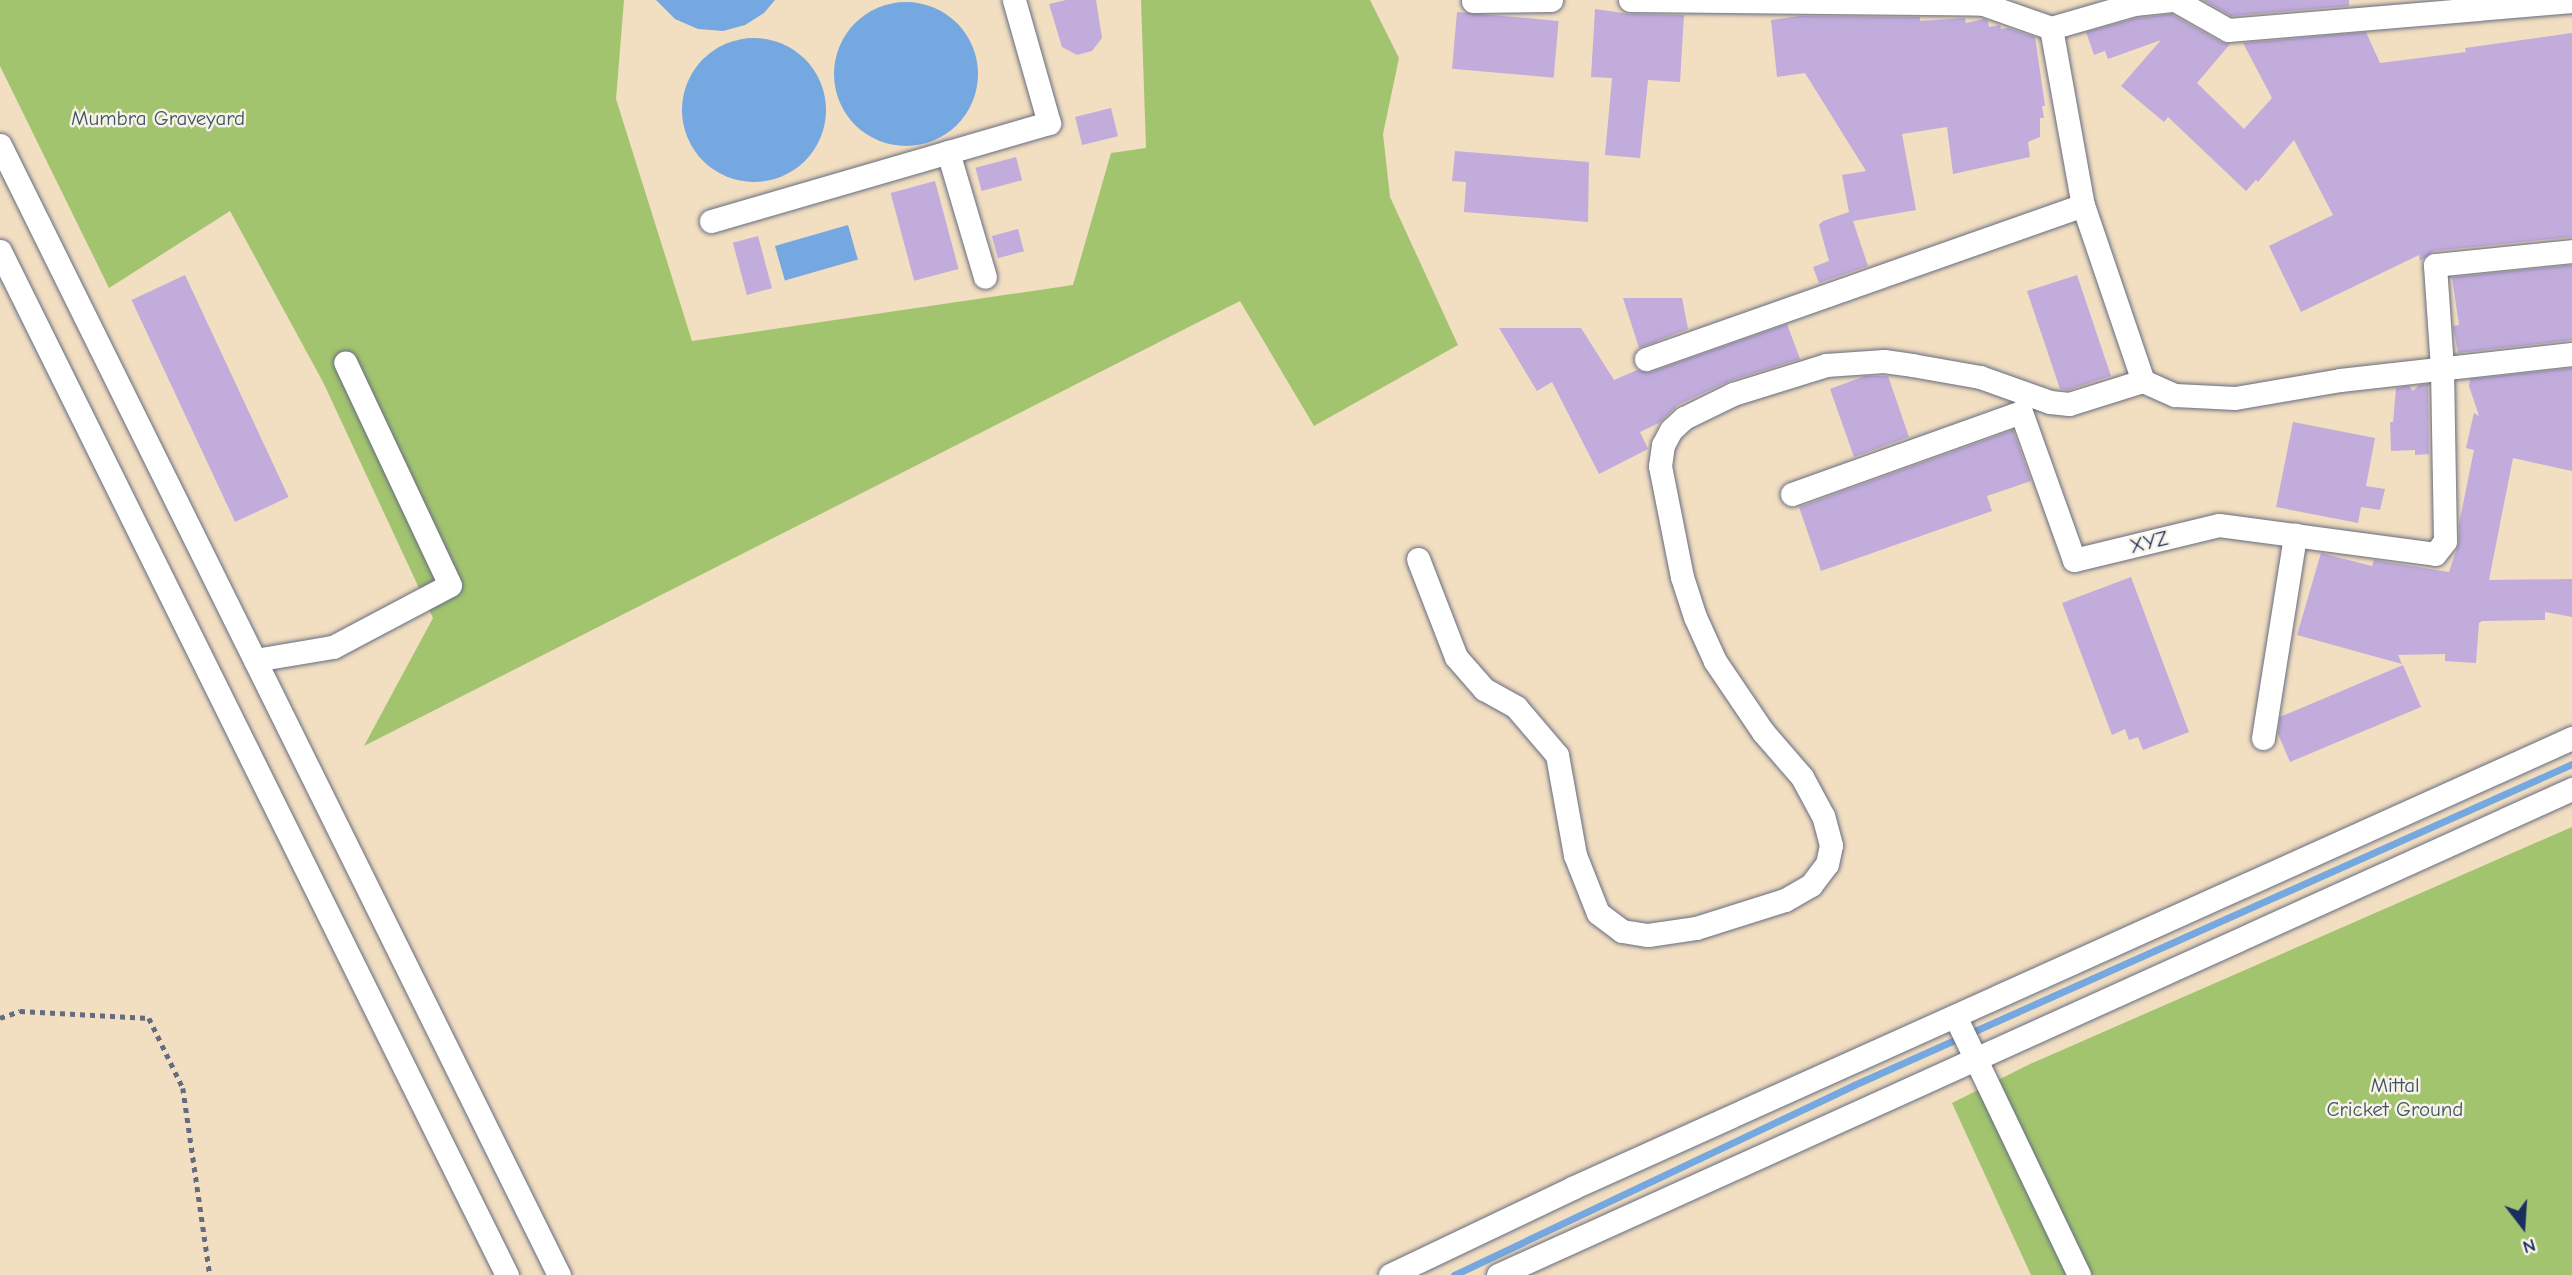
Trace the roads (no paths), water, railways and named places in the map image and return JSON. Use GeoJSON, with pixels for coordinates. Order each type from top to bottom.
{"type":"FeatureCollection","features":[{"type":"Feature","properties":{"kind":"street"},"geometry":{"type":"LineString","coordinates":[[711,221],[1049,123],[1014,0]]}},
{"type":"Feature","properties":{"kind":"street"},"geometry":{"type":"LineString","coordinates":[[1473,1],[1551,0]]}},
{"type":"Feature","properties":{"kind":"street"},"geometry":{"type":"LineString","coordinates":[[1630,0],[1983,4],[2051,28],[2134,4],[2173,0],[2228,30],[2368,9],[2572,1]]}},
{"type":"Feature","properties":{"kind":"street"},"geometry":{"type":"LineString","coordinates":[[2051,28],[2082,205],[2143,381]]}},
{"type":"Feature","properties":{"kind":"street"},"geometry":{"type":"LineString","coordinates":[[0,145],[559,1275]]}},
{"type":"Feature","properties":{"kind":"street"},"geometry":{"type":"LineString","coordinates":[[948,152],[985,277]]}},
{"type":"Feature","properties":{"kind":"street"},"geometry":{"type":"LineString","coordinates":[[1646,359],[2082,205]]}},
{"type":"Feature","properties":{"kind":"street"},"geometry":{"type":"LineString","coordinates":[[0,251],[507,1275]]}},
{"type":"Feature","properties":{"kind":"street"},"geometry":{"type":"LineString","coordinates":[[2442,368],[2435,265],[2572,251]]}},
{"type":"Feature","properties":{"kind":"street"},"geometry":{"type":"LineString","coordinates":[[1418,559],[1456,657],[1484,689],[1516,707],[1557,755],[1575,855],[1598,913],[1622,931],[1648,935],[1696,928],[1785,901],[1811,885],[1827,864],[1831,845],[1823,816],[1802,777],[1763,732],[1715,661],[1695,617],[1682,577],[1660,466],[1663,445],[1671,430],[1685,418],[1733,394],[1826,365],[1884,361],[1980,377],[2050,401],[2069,404],[2143,381],[2175,395],[2235,398],[2442,368],[2572,354]]}},
{"type":"Feature","properties":{"kind":"street"},"geometry":{"type":"LineString","coordinates":[[255,660],[333,647],[450,585],[345,362]]}},
{"type":"Feature","properties":{"kind":"street","name":"XYZ"},"geometry":{"type":"LineString","coordinates":[[1791,494],[2021,412],[2074,560],[2219,525],[2435,554],[2445,541],[2442,368]]}},
{"type":"Feature","properties":{"kind":"street"},"geometry":{"type":"LineString","coordinates":[[2263,738],[2295,535]]}},
{"type":"Feature","properties":{"kind":"street"},"geometry":{"type":"LineString","coordinates":[[1498,1275],[1964,1036],[2572,738]]}},
{"type":"Feature","properties":{"kind":"street"},"geometry":{"type":"LineString","coordinates":[[1390,1275],[1572,1188],[1964,1036],[2572,789]]}},
{"type":"Feature","properties":{"kind":"street"},"geometry":{"type":"LineString","coordinates":[[1964,1036],[2079,1275]]}},
{"type":"Feature","properties":{"kind":"water"},"geometry":{"type":"Polygon","coordinates":[[[656,0],[775,0],[764,13],[745,25],[723,31],[698,29],[675,19],[656,0]]]}},
{"type":"Feature","properties":{"kind":"water"},"geometry":{"type":"Polygon","coordinates":[[[906,2],[933,8],[957,23],[972,47],[978,74],[972,101],[957,125],[933,140],[906,146],[879,140],[855,125],[840,101],[834,74],[840,47],[855,23],[879,8],[906,2]]]}},
{"type":"Feature","properties":{"kind":"water"},"geometry":{"type":"Polygon","coordinates":[[[754,38],[781,44],[805,59],[820,83],[826,110],[820,137],[805,161],[781,176],[754,182],[727,176],[703,161],[688,137],[682,110],[688,83],[703,59],[727,44],[754,38]]]}},
{"type":"Feature","properties":{"kind":"water"},"geometry":{"type":"Polygon","coordinates":[[[848,225],[858,260],[785,281],[775,246],[848,225]]]}},
{"type":"Feature","properties":{"kind":"waterway"},"geometry":{"type":"LineString","coordinates":[[1454,1275],[1854,1085],[2572,764]]}},
{"type":"Feature","properties":{"kind":"park label","name":"Mumbra Graveyard"},"geometry":{"type":"Point","coordinates":[158,118]}},
{"type":"Feature","properties":{"kind":"park label","name":"Mittal Cricket Ground"},"geometry":{"type":"Point","coordinates":[2395,1097]}}]}
